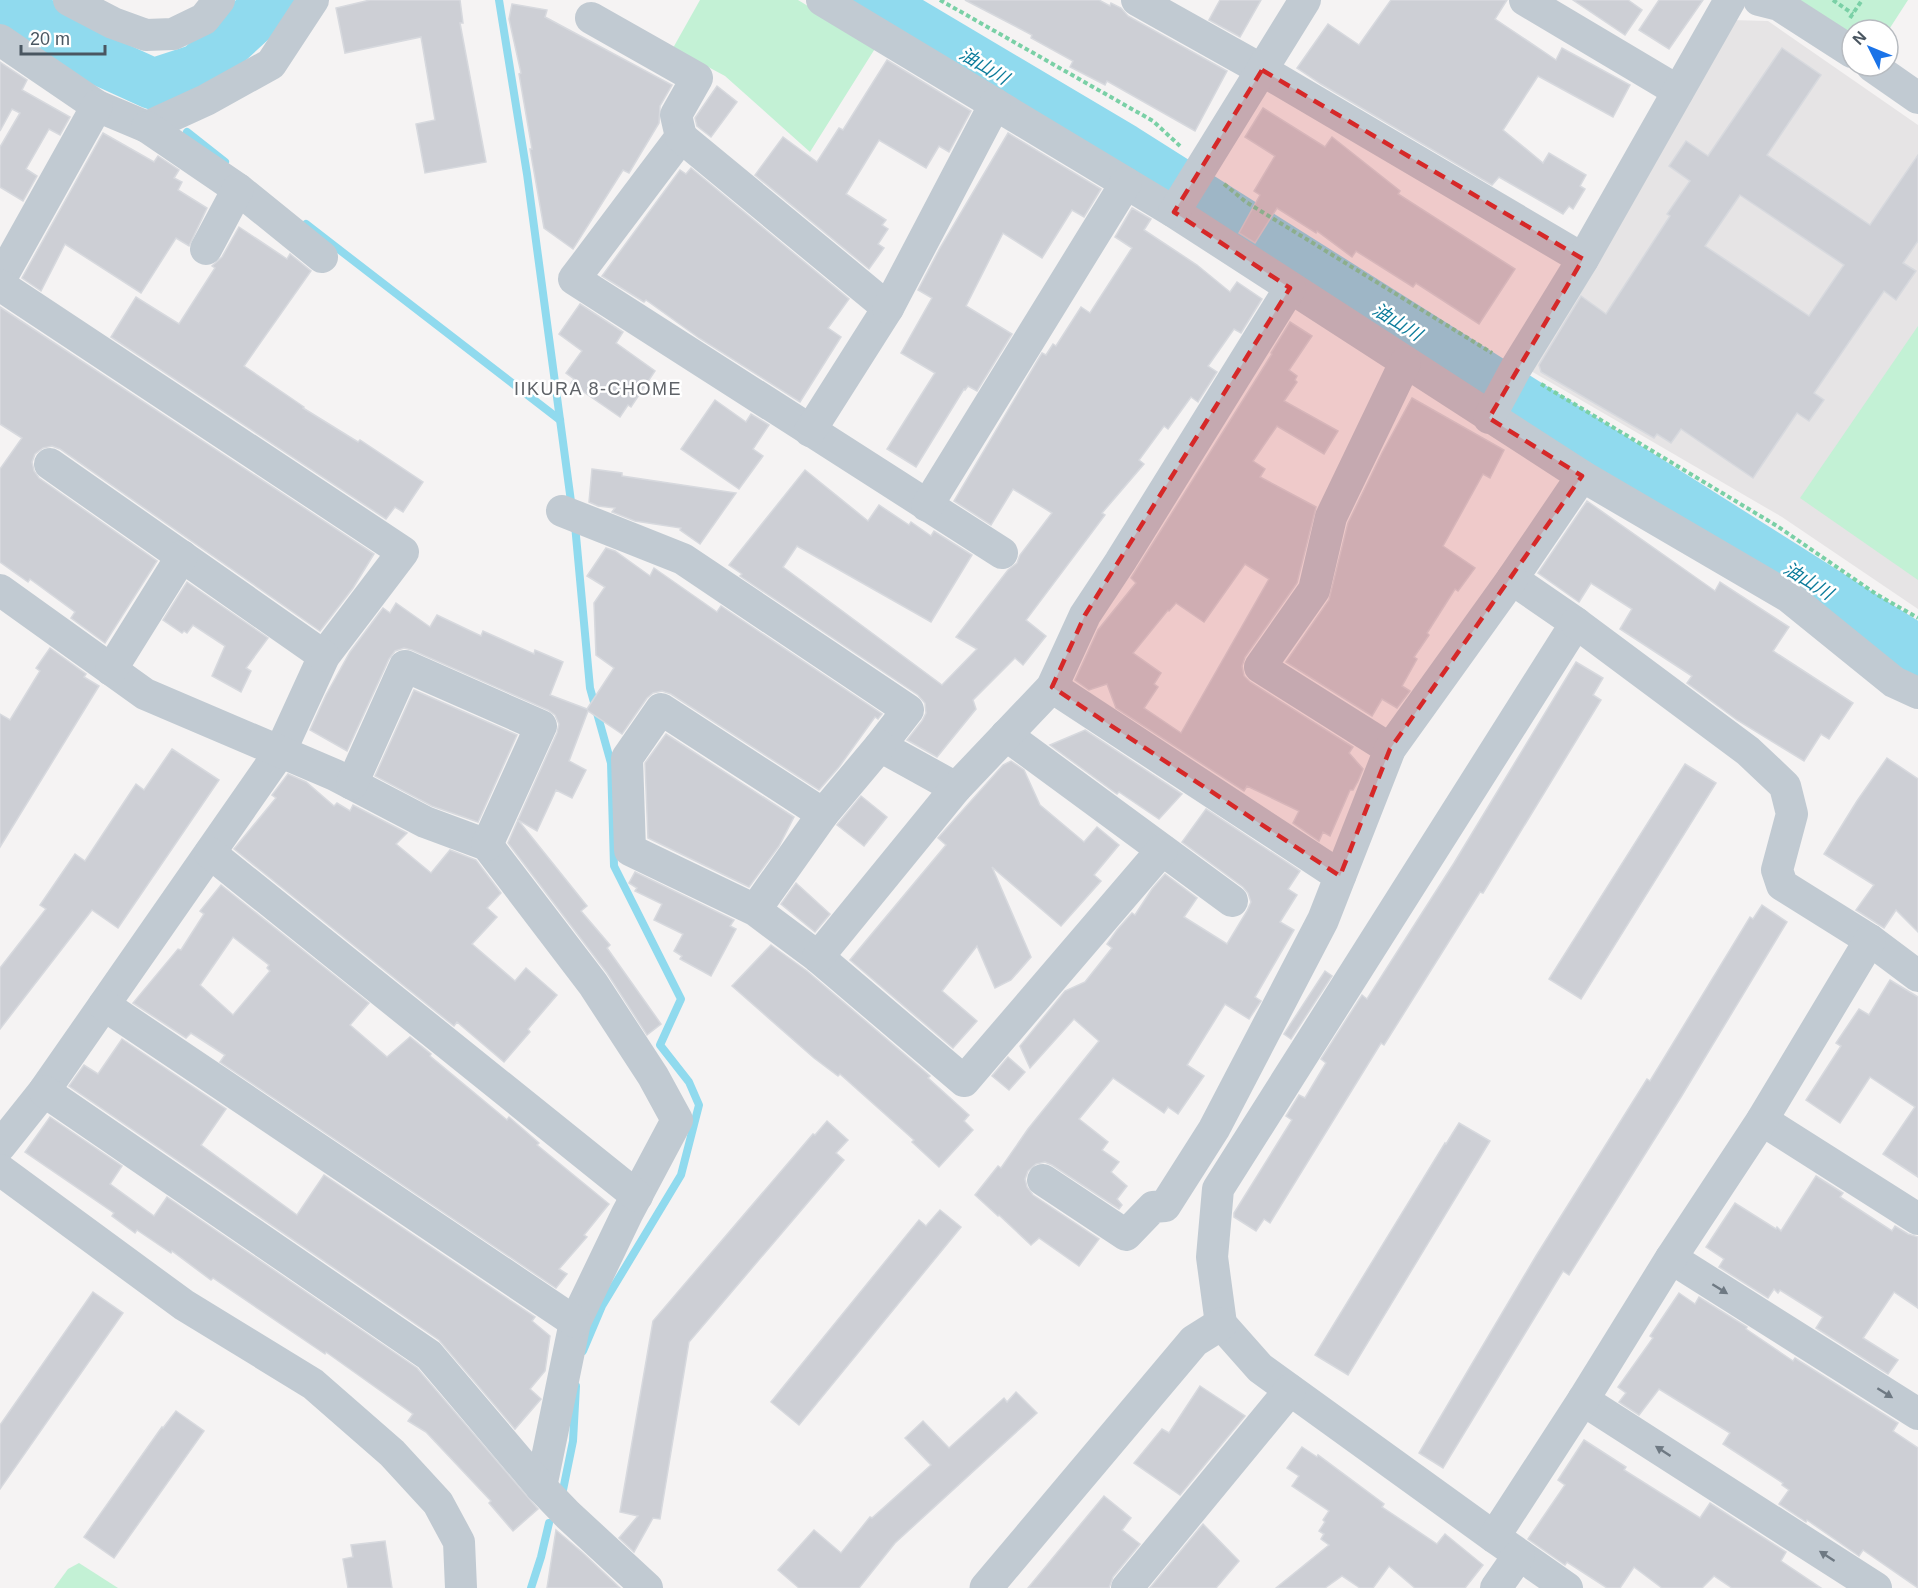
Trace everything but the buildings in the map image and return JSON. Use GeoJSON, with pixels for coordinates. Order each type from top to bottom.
{"type":"FeatureCollection","features":[{"type":"Feature","properties":{"kind":"street"},"geometry":{"type":"LineString","coordinates":[[69,0],[113,23],[146,35],[172,34],[204,19],[219,0]]}},
{"type":"Feature","properties":{"kind":"street"},"geometry":{"type":"LineString","coordinates":[[147,127],[206,100],[271,64],[313,0]]}},
{"type":"Feature","properties":{"kind":"street"},"geometry":{"type":"LineString","coordinates":[[822,0],[1173,212],[1582,476],[1789,597],[1894,682],[1918,693]]}},
{"type":"Feature","properties":{"kind":"street"},"geometry":{"type":"LineString","coordinates":[[1138,0],[1262,70],[1583,259]]}},
{"type":"Feature","properties":{"kind":"street"},"geometry":{"type":"LineString","coordinates":[[1173,212],[1305,0]]}},
{"type":"Feature","properties":{"kind":"street"},"geometry":{"type":"LineString","coordinates":[[1525,0],[1678,91]]}},
{"type":"Feature","properties":{"kind":"street"},"geometry":{"type":"LineString","coordinates":[[1490,418],[1516,368],[1583,259],[1730,0]]}},
{"type":"Feature","properties":{"kind":"street"},"geometry":{"type":"LineString","coordinates":[[1759,0],[1779,5],[1840,44]]}},
{"type":"Feature","properties":{"kind":"street"},"geometry":{"type":"LineString","coordinates":[[591,18],[697,78],[676,115],[681,137],[888,308]]}},
{"type":"Feature","properties":{"kind":"street"},"geometry":{"type":"LineString","coordinates":[[0,40],[97,106],[147,127],[238,189],[322,257]]}},
{"type":"Feature","properties":{"kind":"street"},"geometry":{"type":"LineString","coordinates":[[1889,78],[1918,98]]}},
{"type":"Feature","properties":{"kind":"street"},"geometry":{"type":"LineString","coordinates":[[810,431],[888,308],[995,104]]}},
{"type":"Feature","properties":{"kind":"street"},"geometry":{"type":"LineString","coordinates":[[0,280],[97,106]]}},
{"type":"Feature","properties":{"kind":"street"},"geometry":{"type":"LineString","coordinates":[[681,137],[574,279],[1002,554]]}},
{"type":"Feature","properties":{"kind":"street"},"geometry":{"type":"LineString","coordinates":[[927,506],[1126,183]]}},
{"type":"Feature","properties":{"kind":"street"},"geometry":{"type":"LineString","coordinates":[[206,249],[238,189]]}},
{"type":"Feature","properties":{"kind":"street"},"geometry":{"type":"LineString","coordinates":[[0,285],[403,552],[324,656],[280,752],[44,1091],[0,1146]]}},
{"type":"Feature","properties":{"kind":"street"},"geometry":{"type":"LineString","coordinates":[[818,957],[956,788],[1052,687],[1085,615],[1290,288]]}},
{"type":"Feature","properties":{"kind":"street"},"geometry":{"type":"LineString","coordinates":[[1390,749],[1260,667],[1314,590],[1331,517],[1405,363]]}},
{"type":"Feature","properties":{"kind":"street"},"geometry":{"type":"LineString","coordinates":[[50,464],[324,656]]}},
{"type":"Feature","properties":{"kind":"street"},"geometry":{"type":"LineString","coordinates":[[1043,1180],[1126,1235],[1153,1207],[1165,1206],[1214,1129],[1323,920],[1390,749],[1512,579],[1582,476]]}},
{"type":"Feature","properties":{"kind":"street"},"geometry":{"type":"LineString","coordinates":[[562,511],[683,559],[908,710],[823,814],[755,910]]}},
{"type":"Feature","properties":{"kind":"street"},"geometry":{"type":"LineString","coordinates":[[111,670],[182,556]]}},
{"type":"Feature","properties":{"kind":"street"},"geometry":{"type":"LineString","coordinates":[[1512,579],[1576,623],[1748,751],[1785,786],[1792,814],[1777,870],[1782,885],[1870,940],[1918,976]]}},
{"type":"Feature","properties":{"kind":"street"},"geometry":{"type":"LineString","coordinates":[[0,590],[145,694],[352,784],[425,822],[487,845],[593,984],[653,1076],[676,1120],[575,1322],[541,1487]]}},
{"type":"Feature","properties":{"kind":"street"},"geometry":{"type":"LineString","coordinates":[[1567,1588],[1519,1556],[1260,1368],[1221,1324],[1212,1257],[1218,1190],[1576,623]]}},
{"type":"Feature","properties":{"kind":"street"},"geometry":{"type":"LineString","coordinates":[[352,784],[405,666],[541,726],[487,845]]}},
{"type":"Feature","properties":{"kind":"street"},"geometry":{"type":"LineString","coordinates":[[1052,687],[1340,876]]}},
{"type":"Feature","properties":{"kind":"street"},"geometry":{"type":"LineString","coordinates":[[823,814],[661,709],[627,758],[630,850],[755,910],[818,957],[964,1081],[1162,850]]}},
{"type":"Feature","properties":{"kind":"street"},"geometry":{"type":"LineString","coordinates":[[1006,735],[1232,901]]}},
{"type":"Feature","properties":{"kind":"street"},"geometry":{"type":"LineString","coordinates":[[880,746],[956,788]]}},
{"type":"Feature","properties":{"kind":"street"},"geometry":{"type":"LineString","coordinates":[[210,853],[637,1196]]}},
{"type":"Feature","properties":{"kind":"street"},"geometry":{"type":"LineString","coordinates":[[1494,1538],[1671,1258],[1762,1120],[1870,940]]}},
{"type":"Feature","properties":{"kind":"street"},"geometry":{"type":"LineString","coordinates":[[104,1005],[575,1322]]}},
{"type":"Feature","properties":{"kind":"street"},"geometry":{"type":"LineString","coordinates":[[44,1091],[429,1355],[541,1487],[647,1588]]}},
{"type":"Feature","properties":{"kind":"street"},"geometry":{"type":"LineString","coordinates":[[1762,1120],[1918,1219]]}},
{"type":"Feature","properties":{"kind":"street"},"geometry":{"type":"LineString","coordinates":[[0,1170],[184,1305],[313,1384],[393,1453],[438,1503],[459,1542],[461,1588]]}},
{"type":"Feature","properties":{"kind":"street"},"geometry":{"type":"LineString","coordinates":[[1671,1258],[1918,1414]]}},
{"type":"Feature","properties":{"kind":"street"},"geometry":{"type":"LineString","coordinates":[[986,1588],[1194,1341],[1221,1324]]}},
{"type":"Feature","properties":{"kind":"street"},"geometry":{"type":"LineString","coordinates":[[1127,1588],[1290,1390]]}},
{"type":"Feature","properties":{"kind":"street"},"geometry":{"type":"LineString","coordinates":[[1582,1400],[1876,1588]]}},
{"type":"Feature","properties":{"kind":"street"},"geometry":{"type":"LineString","coordinates":[[1496,1588],[1519,1556]]}},
{"type":"Feature","properties":{"kind":"path"},"geometry":{"type":"LineString","coordinates":[[940,0],[1153,121],[1246,202],[1777,526],[1876,594],[1918,618]]}},
{"type":"Feature","properties":{"kind":"path"},"geometry":{"type":"LineString","coordinates":[[1833,0],[1853,14]]}},
{"type":"Feature","properties":{"kind":"highlighted area"},"geometry":{"type":"Polygon","coordinates":[[[1262,70],[1583,259],[1489,418],[1582,476],[1390,749],[1340,876],[1052,687],[1085,615],[1290,288],[1174,212],[1262,70]]]}},
{"type":"Feature","properties":{"kind":"shaded area"},"geometry":{"type":"Polygon","coordinates":[[[1731,20],[1768,21],[1840,71],[1840,78],[1850,78],[1918,125],[1918,609],[1782,517],[1531,371],[1731,20]]]}},
{"type":"Feature","properties":{"kind":"green space"},"geometry":{"type":"Polygon","coordinates":[[[700,0],[798,0],[876,47],[810,152],[725,76],[673,48],[700,0]]]}},
{"type":"Feature","properties":{"kind":"green space"},"geometry":{"type":"Polygon","coordinates":[[[1799,0],[1908,0],[1896,18],[1840,18],[1840,27],[1799,0]]]}},
{"type":"Feature","properties":{"kind":"green space"},"geometry":{"type":"Polygon","coordinates":[[[1918,326],[1918,580],[1800,498],[1918,326]]]}},
{"type":"Feature","properties":{"kind":"green space"},"geometry":{"type":"Polygon","coordinates":[[[79,1563],[118,1588],[54,1588],[68,1569],[79,1563]]]}},
{"type":"Feature","properties":{"kind":"waterway","name":"油山川"},"geometry":{"type":"LineString","coordinates":[[0,0],[50,28],[96,58],[153,84],[199,69],[271,0]]}},
{"type":"Feature","properties":{"kind":"waterway"},"geometry":{"type":"LineString","coordinates":[[499,0],[527,174],[572,509]]}},
{"type":"Feature","properties":{"kind":"waterway","name":"油山川"},"geometry":{"type":"LineString","coordinates":[[873,0],[1124,149],[1918,651]]}},
{"type":"Feature","properties":{"kind":"waterway"},"geometry":{"type":"LineString","coordinates":[[153,84],[161,95]]}},
{"type":"Feature","properties":{"kind":"waterway"},"geometry":{"type":"LineString","coordinates":[[187,132],[225,162]]}},
{"type":"Feature","properties":{"kind":"waterway"},"geometry":{"type":"LineString","coordinates":[[306,224],[560,420]]}},
{"type":"Feature","properties":{"kind":"waterway"},"geometry":{"type":"LineString","coordinates":[[575,525],[590,688],[611,763],[614,866],[681,999],[660,1045],[689,1082],[699,1105],[681,1175],[602,1306],[583,1351]]}},
{"type":"Feature","properties":{"kind":"waterway"},"geometry":{"type":"LineString","coordinates":[[563,1490],[573,1441],[576,1386]]}},
{"type":"Feature","properties":{"kind":"waterway"},"geometry":{"type":"LineString","coordinates":[[531,1588],[549,1523]]}},
{"type":"Feature","properties":{"kind":"district","name":"IIKURA 8-CHOME"},"geometry":{"type":"Point","coordinates":[598,389]}}]}
